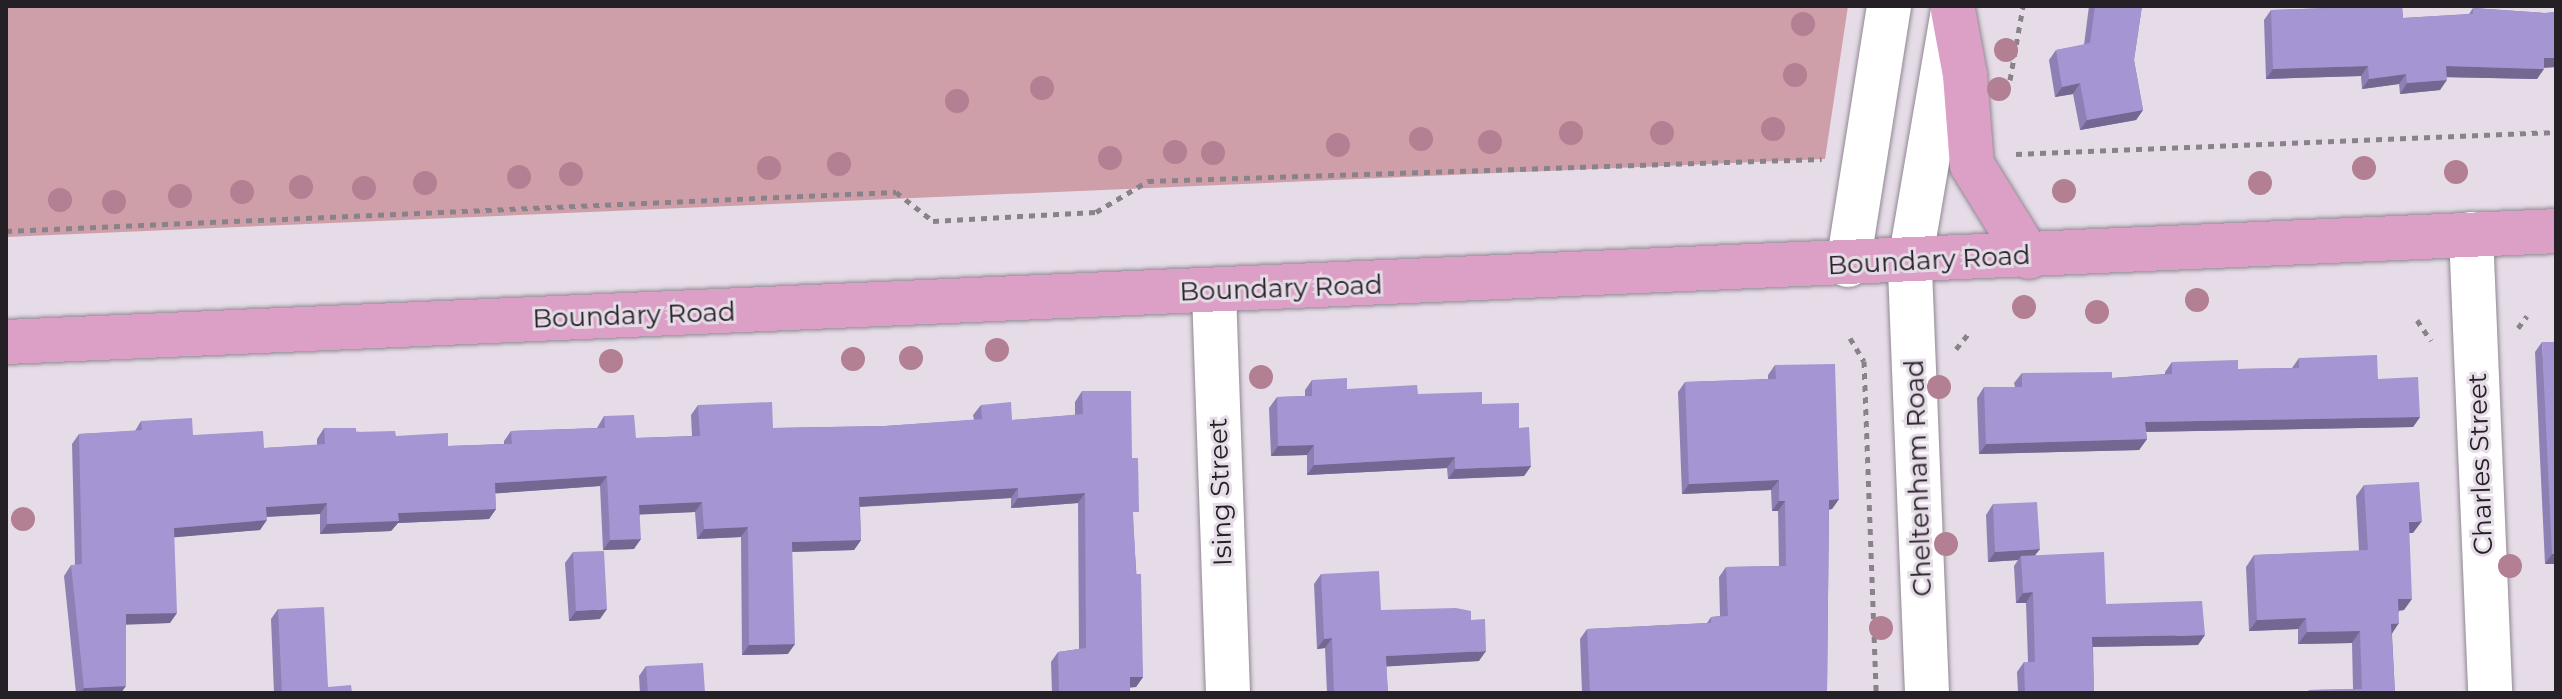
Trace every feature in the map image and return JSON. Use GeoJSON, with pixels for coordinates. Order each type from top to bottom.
{"type":"FeatureCollection","features":[{"type":"Feature","properties":{"kind":"main road"},"geometry":{"type":"LineString","coordinates":[[1953,8],[1965,75],[1972,165],[2029,257]]}},
{"type":"Feature","properties":{"kind":"main road","name":"Boundary Road"},"geometry":{"type":"LineString","coordinates":[[6,342],[1848,265],[2556,231]]}},
{"type":"Feature","properties":{"kind":"street"},"geometry":{"type":"LineString","coordinates":[[1848,265],[1889,6]]}},
{"type":"Feature","properties":{"kind":"street","name":"Cheltenham Road"},"geometry":{"type":"LineString","coordinates":[[1927,693],[1910,262],[1953,8]]}},
{"type":"Feature","properties":{"kind":"street","name":"Charles Street"},"geometry":{"type":"LineString","coordinates":[[2471,234],[2490,693]]}},
{"type":"Feature","properties":{"kind":"street","name":"Ising Street"},"geometry":{"type":"LineString","coordinates":[[1214,292],[1228,693]]}},
{"type":"Feature","properties":{"kind":"path"},"geometry":{"type":"LineString","coordinates":[[2009,91],[2023,6]]}},
{"type":"Feature","properties":{"kind":"path"},"geometry":{"type":"LineString","coordinates":[[2011,150],[2020,157],[2556,132]]}},
{"type":"Feature","properties":{"kind":"path"},"geometry":{"type":"LineString","coordinates":[[6,231],[896,192],[933,221],[1096,212],[1148,181],[1827,159]]}},
{"type":"Feature","properties":{"kind":"path"},"geometry":{"type":"LineString","coordinates":[[1850,338],[1864,361],[1876,693]]}},
{"type":"Feature","properties":{"kind":"shaded area"},"geometry":{"type":"Polygon","coordinates":[[[6,6],[1848,6],[1825,159],[6,237],[6,6]]]}},
{"type":"Feature","properties":{"kind":"building"},"geometry":{"type":"Polygon","coordinates":[[[2095,6],[2142,6],[2134,60],[2143,110],[2087,120],[2080,83],[2062,87],[2056,50],[2090,43],[2095,6]]]}},
{"type":"Feature","properties":{"kind":"building"},"geometry":{"type":"Polygon","coordinates":[[[2402,6],[2403,18],[2473,14],[2473,8],[2556,12],[2556,58],[2544,58],[2544,69],[2446,66],[2447,80],[2407,83],[2406,74],[2369,79],[2368,66],[2273,69],[2271,10],[2402,6]]]}},
{"type":"Feature","properties":{"kind":"building"},"geometry":{"type":"Polygon","coordinates":[[[2542,342],[2556,342],[2556,554],[2552,554],[2542,342]]]}},
{"type":"Feature","properties":{"kind":"building"},"geometry":{"type":"Polygon","coordinates":[[[2377,355],[2378,379],[2418,377],[2420,417],[2145,422],[2147,439],[1986,444],[1984,387],[2022,387],[2022,373],[2112,372],[2112,378],[2172,374],[2172,362],[2238,360],[2238,369],[2299,368],[2299,358],[2377,355]]]}},
{"type":"Feature","properties":{"kind":"building"},"geometry":{"type":"Polygon","coordinates":[[[1835,364],[1839,499],[1829,500],[1827,693],[1590,693],[1587,629],[1711,623],[1711,617],[1728,616],[1726,567],[1786,566],[1785,501],[1779,501],[1779,480],[1689,484],[1685,382],[1776,379],[1775,365],[1835,364]]]}},
{"type":"Feature","properties":{"kind":"building"},"geometry":{"type":"Polygon","coordinates":[[[1347,378],[1347,389],[1417,385],[1418,394],[1482,392],[1482,404],[1519,403],[1519,428],[1529,427],[1531,466],[1455,469],[1455,457],[1314,465],[1314,445],[1278,446],[1277,397],[1312,396],[1312,380],[1347,378]]]}},
{"type":"Feature","properties":{"kind":"building"},"geometry":{"type":"Polygon","coordinates":[[[1082,391],[1131,391],[1132,458],[1138,458],[1139,512],[1133,512],[1136,574],[1141,574],[1143,677],[1130,677],[1130,693],[1059,693],[1058,652],[1086,648],[1085,493],[1018,498],[1018,488],[859,497],[861,540],[792,542],[795,644],[749,645],[748,527],[704,529],[702,502],[639,505],[641,539],[610,540],[607,476],[495,483],[496,509],[398,513],[399,521],[327,524],[327,503],[266,507],[267,520],[174,528],[177,613],[126,614],[126,686],[84,688],[71,565],[82,564],[79,434],[142,430],[141,421],[192,418],[193,435],[263,431],[264,448],[325,444],[324,428],[356,428],[356,432],[395,431],[396,436],[448,433],[448,446],[512,444],[511,431],[605,428],[604,416],[634,415],[636,438],[700,436],[698,405],[772,402],[773,428],[885,426],[982,419],[981,405],[1011,402],[1012,420],[1083,414],[1082,391]]]}},
{"type":"Feature","properties":{"kind":"building"},"geometry":{"type":"Polygon","coordinates":[[[2419,482],[2422,521],[2409,522],[2412,599],[2398,599],[2399,623],[2391,624],[2395,693],[2309,693],[2309,690],[2362,689],[2360,631],[2307,632],[2306,618],[2257,620],[2254,555],[2368,550],[2364,485],[2419,482]]]}},
{"type":"Feature","properties":{"kind":"building"},"geometry":{"type":"Polygon","coordinates":[[[2037,502],[2040,549],[1995,552],[1993,504],[2037,502]]]}},
{"type":"Feature","properties":{"kind":"building"},"geometry":{"type":"Polygon","coordinates":[[[604,551],[607,609],[576,611],[573,552],[604,551]]]}},
{"type":"Feature","properties":{"kind":"building"},"geometry":{"type":"Polygon","coordinates":[[[2104,552],[2106,604],[2202,601],[2205,635],[2092,637],[2094,693],[2025,693],[2024,662],[2035,662],[2033,592],[2023,593],[2021,556],[2104,552]]]}},
{"type":"Feature","properties":{"kind":"building"},"geometry":{"type":"Polygon","coordinates":[[[1379,571],[1381,610],[1456,608],[1471,611],[1471,620],[1485,619],[1486,651],[1386,656],[1388,693],[1334,693],[1332,638],[1324,639],[1321,574],[1379,571]]]}},
{"type":"Feature","properties":{"kind":"building"},"geometry":{"type":"Polygon","coordinates":[[[324,607],[328,687],[351,685],[352,693],[282,693],[278,609],[324,607]]]}},
{"type":"Feature","properties":{"kind":"building"},"geometry":{"type":"Polygon","coordinates":[[[703,663],[705,693],[648,693],[646,666],[703,663]]]}}]}
